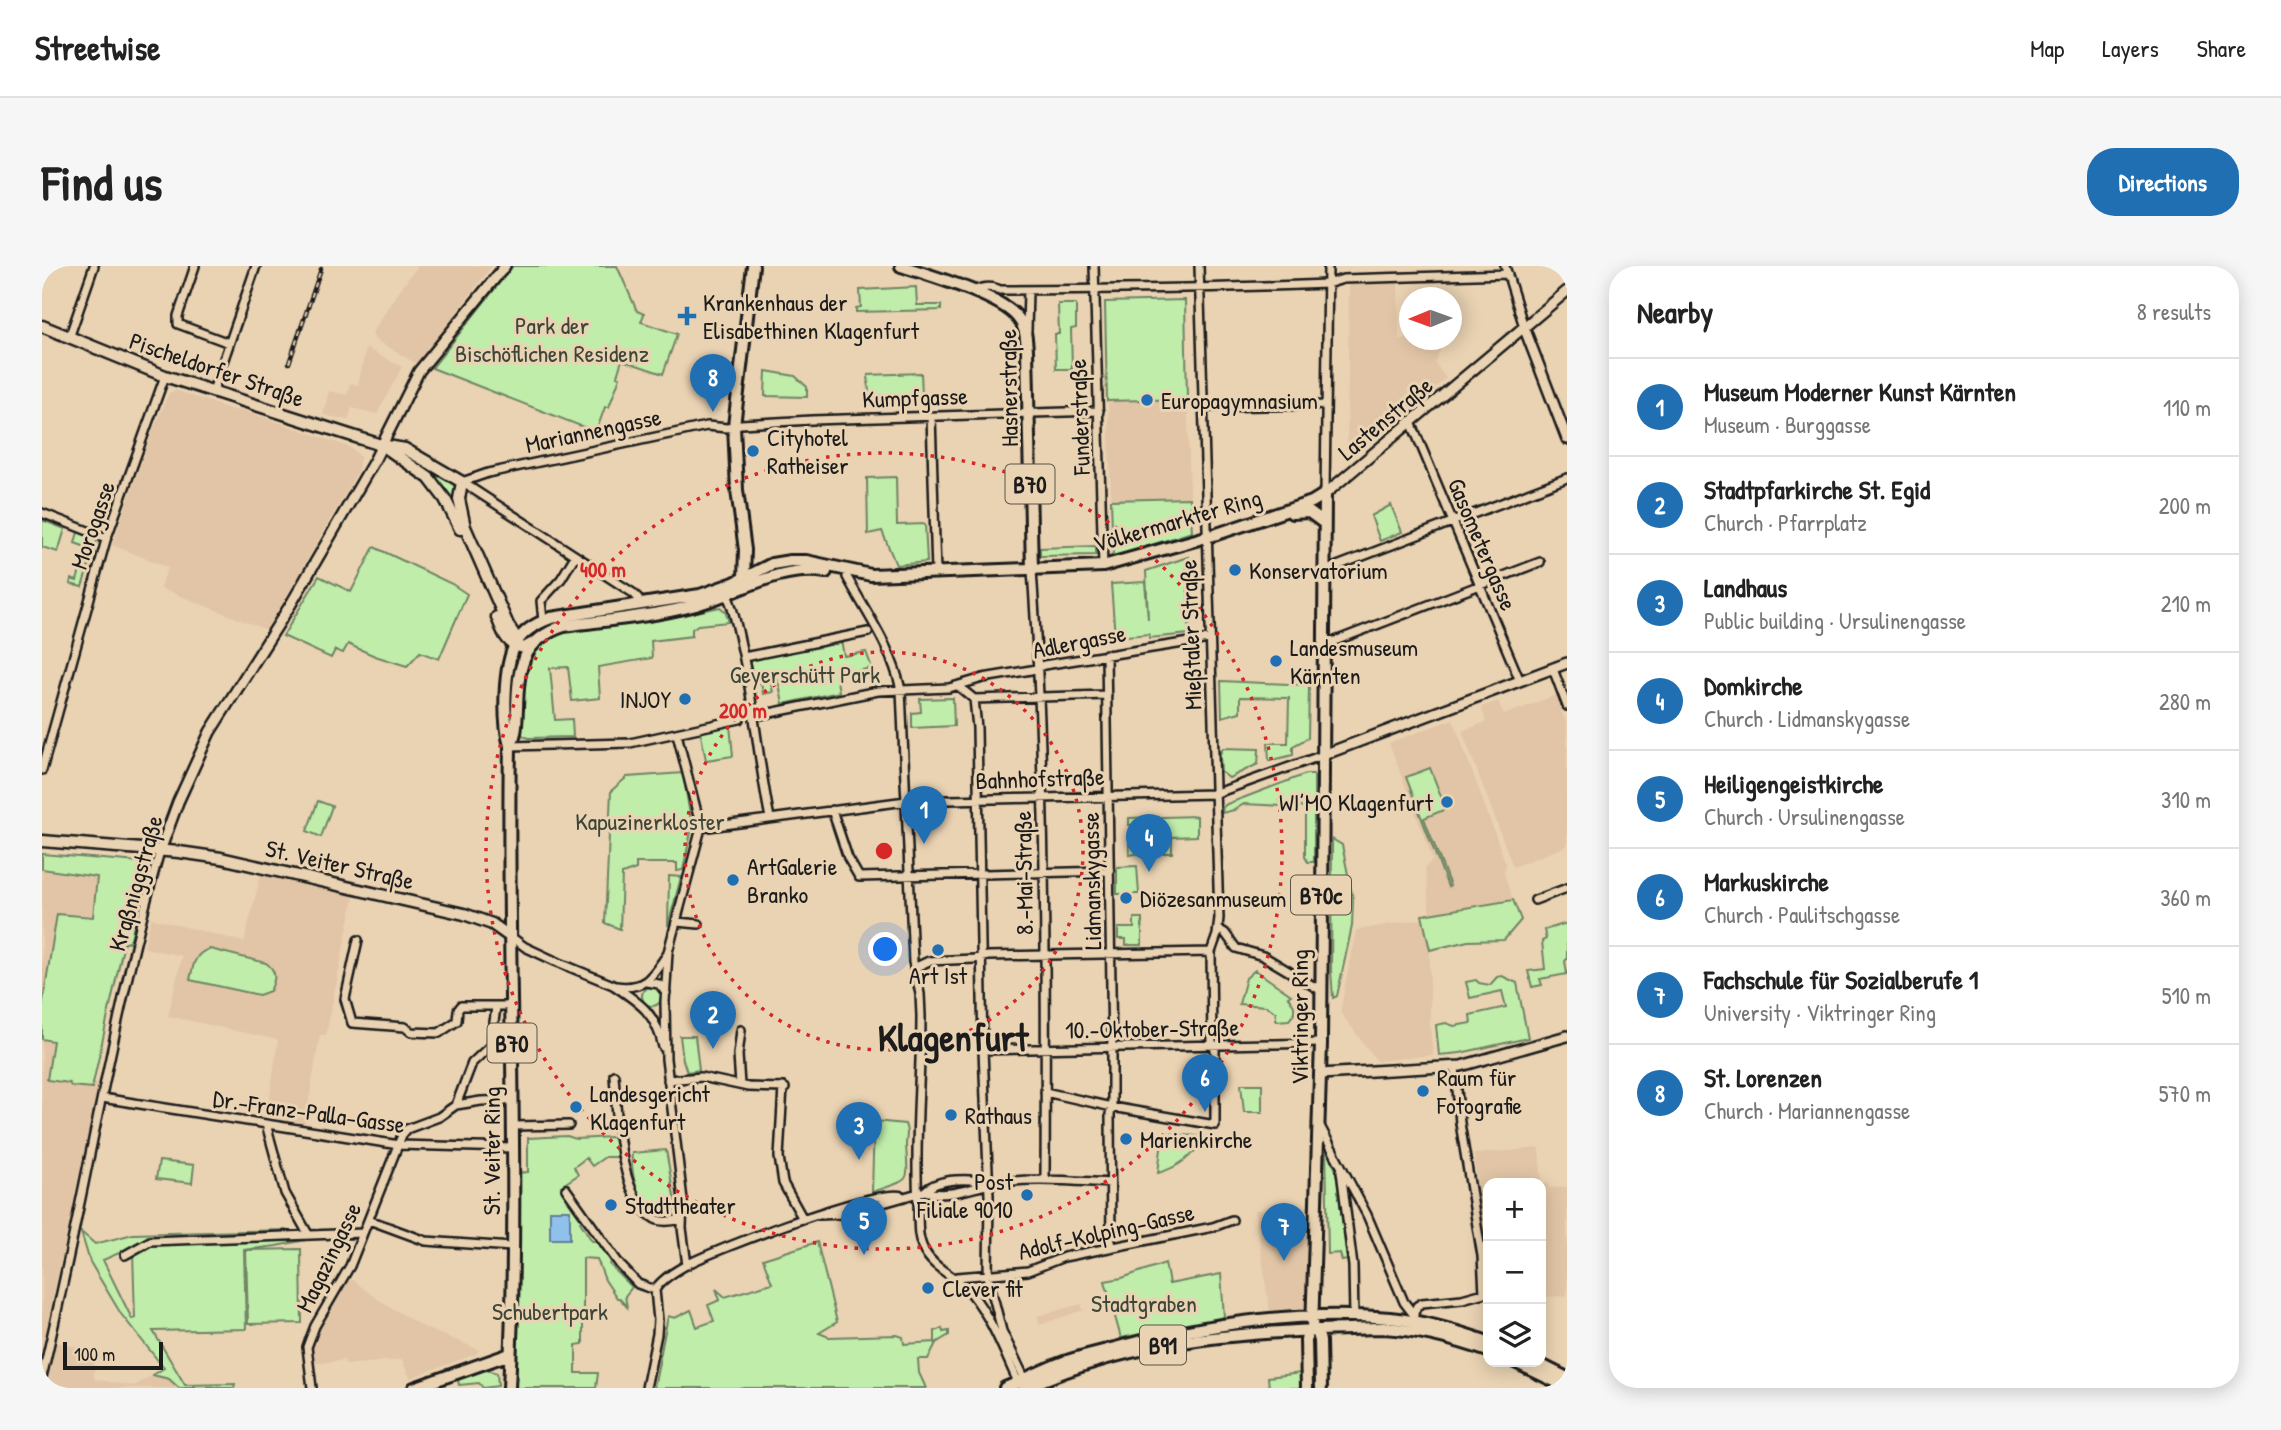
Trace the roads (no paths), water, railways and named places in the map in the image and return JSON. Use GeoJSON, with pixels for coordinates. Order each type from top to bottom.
{"type":"FeatureCollection","features":[{"type":"Feature","properties":{"kind":"main road"},"geometry":{"type":"LineString","coordinates":[[744,578],[745,550],[734,426],[752,266]]}},
{"type":"Feature","properties":{"kind":"main road"},"geometry":{"type":"LineString","coordinates":[[901,266],[1009,309],[1018,317],[1026,335]]}},
{"type":"Feature","properties":{"kind":"main road","name":"Pischeldorfer Straße"},"geometry":{"type":"LineString","coordinates":[[42,326],[165,376],[381,445],[405,449],[462,482]]}},
{"type":"Feature","properties":{"kind":"main road","name":"Hasnerstraße"},"geometry":{"type":"LineString","coordinates":[[1026,335],[1032,570]]}},
{"type":"Feature","properties":{"kind":"main road","name":"Pischeldorfer Straße"},"geometry":{"type":"LineString","coordinates":[[381,445],[419,470],[445,499],[505,637],[521,646]]}},
{"type":"Feature","properties":{"kind":"main road"},"geometry":{"type":"LineString","coordinates":[[462,482],[459,499],[465,527],[508,625],[521,646]]}},
{"type":"Feature","properties":{"kind":"main road","name":"Völkermarkter Ring"},"geometry":{"type":"LineString","coordinates":[[845,573],[873,581],[936,572],[1103,566],[1206,537],[1312,502],[1325,494]]}},
{"type":"Feature","properties":{"kind":"main road","name":"Viktringer Ring"},"geometry":{"type":"LineString","coordinates":[[1312,1324],[1320,1126],[1325,494]]}},
{"type":"Feature","properties":{"kind":"main road"},"geometry":{"type":"LineString","coordinates":[[1276,514],[1309,512],[1324,523]]}},
{"type":"Feature","properties":{"kind":"main road"},"geometry":{"type":"LineString","coordinates":[[745,550],[761,569],[777,575]]}},
{"type":"Feature","properties":{"kind":"main road"},"geometry":{"type":"LineString","coordinates":[[521,646],[564,626],[691,607],[772,564],[796,561],[845,573]]}},
{"type":"Feature","properties":{"kind":"main road"},"geometry":{"type":"LineString","coordinates":[[521,646],[528,630],[543,621],[560,616],[725,591],[777,575],[810,570],[845,573]]}},
{"type":"Feature","properties":{"kind":"main road"},"geometry":{"type":"LineString","coordinates":[[630,617],[640,605]]}},
{"type":"Feature","properties":{"kind":"main road","name":"St. Veiter Ring"},"geometry":{"type":"LineString","coordinates":[[510,746],[515,737],[521,646]]}},
{"type":"Feature","properties":{"kind":"main road","name":"St. Veiter Ring"},"geometry":{"type":"LineString","coordinates":[[509,1388],[513,1100],[509,936],[510,746],[506,733],[507,681],[521,646]]}},
{"type":"Feature","properties":{"kind":"main road","name":"St. Veiter Straße"},"geometry":{"type":"LineString","coordinates":[[42,841],[160,851],[232,861],[464,914],[492,924],[509,936]]}},
{"type":"Feature","properties":{"kind":"main road","name":"B91"},"geometry":{"type":"LineString","coordinates":[[1024,1385],[1075,1367],[1141,1350],[1206,1337],[1278,1332],[1354,1317],[1414,1321],[1483,1341]]}},
{"type":"Feature","properties":{"kind":"main road","name":"B91"},"geometry":{"type":"LineString","coordinates":[[1024,1385],[1066,1361],[1176,1333],[1231,1323],[1384,1328],[1414,1321],[1483,1350]]}},
{"type":"Feature","properties":{"kind":"main road"},"geometry":{"type":"LineString","coordinates":[[1307,1388],[1307,1334],[1312,1324]]}},
{"type":"Feature","properties":{"kind":"main road"},"geometry":{"type":"LineString","coordinates":[[1312,1324],[1320,1340],[1321,1388]]}},
{"type":"Feature","properties":{"kind":"main road"},"geometry":{"type":"LineString","coordinates":[[1278,1332],[1295,1339],[1306,1356]]}},
{"type":"Feature","properties":{"kind":"main road"},"geometry":{"type":"LineString","coordinates":[[414,1388],[510,1354]]}},
{"type":"Feature","properties":{"kind":"main road"},"geometry":{"type":"LineString","coordinates":[[1525,1367],[1567,1387]]}},
{"type":"Feature","properties":{"kind":"main road"},"geometry":{"type":"LineString","coordinates":[[1545,1367],[1567,1378]]}},
{"type":"Feature","properties":{"kind":"main road"},"geometry":{"type":"LineString","coordinates":[[1005,1388],[1024,1385]]}},
{"type":"Feature","properties":{"kind":"street"},"geometry":{"type":"LineString","coordinates":[[69,338],[94,266]]}},
{"type":"Feature","properties":{"kind":"street"},"geometry":{"type":"LineString","coordinates":[[195,266],[178,316],[178,324],[229,343]]}},
{"type":"Feature","properties":{"kind":"street"},"geometry":{"type":"LineString","coordinates":[[213,391],[256,266]]}},
{"type":"Feature","properties":{"kind":"street","name":"Kraßniggstraße"},"geometry":{"type":"LineString","coordinates":[[42,1377],[64,1283],[112,1044],[160,851],[177,804],[210,732],[291,604],[381,445],[419,371],[505,266]]}},
{"type":"Feature","properties":{"kind":"street","name":"Funderstraße"},"geometry":{"type":"LineString","coordinates":[[1094,266],[1103,566]]}},
{"type":"Feature","properties":{"kind":"street","name":"Mießtaler Straße"},"geometry":{"type":"LineString","coordinates":[[1199,266],[1218,929]]}},
{"type":"Feature","properties":{"kind":"street"},"geometry":{"type":"LineString","coordinates":[[1325,494],[1328,266]]}},
{"type":"Feature","properties":{"kind":"street"},"geometry":{"type":"LineString","coordinates":[[971,292],[982,287],[996,287],[1000,290],[1095,290],[1327,284],[1343,278],[1507,270],[1524,327],[1567,439]]}},
{"type":"Feature","properties":{"kind":"street","name":"Hasnerstraße"},"geometry":{"type":"LineString","coordinates":[[1026,335],[1028,290]]}},
{"type":"Feature","properties":{"kind":"street","name":"Lastenstraße"},"geometry":{"type":"LineString","coordinates":[[1325,494],[1567,290]]}},
{"type":"Feature","properties":{"kind":"street","name":"Morogasse"},"geometry":{"type":"LineString","coordinates":[[42,770],[106,538],[165,376]]}},
{"type":"Feature","properties":{"kind":"street"},"geometry":{"type":"LineString","coordinates":[[1203,407],[1326,405]]}},
{"type":"Feature","properties":{"kind":"street","name":"Kumpfgasse"},"geometry":{"type":"LineString","coordinates":[[734,426],[812,420],[1099,411]]}},
{"type":"Feature","properties":{"kind":"street"},"geometry":{"type":"LineString","coordinates":[[932,416],[936,572]]}},
{"type":"Feature","properties":{"kind":"street","name":"Gasometergasse"},"geometry":{"type":"LineString","coordinates":[[1411,422],[1520,681]]}},
{"type":"Feature","properties":{"kind":"street","name":"Mariannengasse"},"geometry":{"type":"LineString","coordinates":[[462,482],[488,473],[680,431],[707,426],[734,426]]}},
{"type":"Feature","properties":{"kind":"street"},"geometry":{"type":"LineString","coordinates":[[1324,570],[1567,478]]}},
{"type":"Feature","properties":{"kind":"street","name":"Pischeldorfer Straße"},"geometry":{"type":"LineString","coordinates":[[462,482],[633,593],[640,605]]}},
{"type":"Feature","properties":{"kind":"street"},"geometry":{"type":"LineString","coordinates":[[42,513],[106,538]]}},
{"type":"Feature","properties":{"kind":"street"},"geometry":{"type":"LineString","coordinates":[[543,621],[541,601],[561,579],[575,556]]}},
{"type":"Feature","properties":{"kind":"street"},"geometry":{"type":"LineString","coordinates":[[1323,641],[1335,641],[1540,562]]}},
{"type":"Feature","properties":{"kind":"street","name":"8.-Mai-Straße"},"geometry":{"type":"LineString","coordinates":[[1032,570],[1040,698],[1045,1180]]}},
{"type":"Feature","properties":{"kind":"street"},"geometry":{"type":"LineString","coordinates":[[845,573],[887,646],[901,690],[914,968],[920,994],[921,1016],[918,1095],[921,1192],[919,1231],[924,1250],[934,1264],[956,1277],[994,1321],[1024,1385]]}},
{"type":"Feature","properties":{"kind":"street"},"geometry":{"type":"LineString","coordinates":[[725,591],[744,657],[770,818]]}},
{"type":"Feature","properties":{"kind":"street"},"geometry":{"type":"LineString","coordinates":[[744,657],[868,632]]}},
{"type":"Feature","properties":{"kind":"street","name":"Adlergasse"},"geometry":{"type":"LineString","coordinates":[[755,716],[878,691],[916,691],[958,686],[983,678],[1106,654],[1209,639]]}},
{"type":"Feature","properties":{"kind":"street","name":"Lidmanskygasse"},"geometry":{"type":"LineString","coordinates":[[1106,654],[1112,1048],[1109,1172],[1111,1247]]}},
{"type":"Feature","properties":{"kind":"street"},"geometry":{"type":"LineString","coordinates":[[1323,755],[1567,663]]}},
{"type":"Feature","properties":{"kind":"street"},"geometry":{"type":"LineString","coordinates":[[1553,669],[1567,706]]}},
{"type":"Feature","properties":{"kind":"street"},"geometry":{"type":"LineString","coordinates":[[958,686],[974,699],[1107,695]]}},
{"type":"Feature","properties":{"kind":"street"},"geometry":{"type":"LineString","coordinates":[[974,699],[980,799],[988,1276],[994,1321]]}},
{"type":"Feature","properties":{"kind":"street"},"geometry":{"type":"LineString","coordinates":[[510,746],[630,743],[740,719]]}},
{"type":"Feature","properties":{"kind":"street"},"geometry":{"type":"LineString","coordinates":[[677,734],[701,828],[668,952],[666,998],[666,1059],[683,1200],[681,1219],[687,1265]]}},
{"type":"Feature","properties":{"kind":"street","name":"Bahnhofstraße"},"geometry":{"type":"LineString","coordinates":[[701,828],[906,801],[1214,794],[1323,755]]}},
{"type":"Feature","properties":{"kind":"street"},"geometry":{"type":"LineString","coordinates":[[757,820],[763,810],[765,791]]}},
{"type":"Feature","properties":{"kind":"street"},"geometry":{"type":"LineString","coordinates":[[832,810],[848,858],[856,874],[862,877],[981,872],[1110,871]]}},
{"type":"Feature","properties":{"kind":"street"},"geometry":{"type":"LineString","coordinates":[[1535,900],[1567,888]]}},
{"type":"Feature","properties":{"kind":"street"},"geometry":{"type":"LineString","coordinates":[[677,922],[699,924]]}},
{"type":"Feature","properties":{"kind":"street"},"geometry":{"type":"LineString","coordinates":[[1045,1092],[1215,1125],[1210,952],[1218,929],[1226,933],[1236,948],[1263,956],[1320,989]]}},
{"type":"Feature","properties":{"kind":"street","name":"St. Veiter Straße"},"geometry":{"type":"LineString","coordinates":[[509,936],[525,947],[613,985]]}},
{"type":"Feature","properties":{"kind":"street"},"geometry":{"type":"LineString","coordinates":[[358,940],[345,999],[352,1023],[405,1027],[411,1032],[439,1033],[457,1021],[461,1006],[512,1006]]}},
{"type":"Feature","properties":{"kind":"street"},"geometry":{"type":"LineString","coordinates":[[638,1004],[636,994],[668,952]]}},
{"type":"Feature","properties":{"kind":"street"},"geometry":{"type":"LineString","coordinates":[[914,968],[929,961],[974,960],[982,956],[1210,952]]}},
{"type":"Feature","properties":{"kind":"street"},"geometry":{"type":"LineString","coordinates":[[613,985],[626,987],[659,984],[666,998]]}},
{"type":"Feature","properties":{"kind":"street"},"geometry":{"type":"LineString","coordinates":[[613,985],[649,1012],[661,1034],[666,1059]]}},
{"type":"Feature","properties":{"kind":"street"},"geometry":{"type":"LineString","coordinates":[[649,1012],[659,1009],[666,998]]}},
{"type":"Feature","properties":{"kind":"street"},"geometry":{"type":"LineString","coordinates":[[456,1105],[472,1063],[491,1045],[496,1007]]}},
{"type":"Feature","properties":{"kind":"street"},"geometry":{"type":"LineString","coordinates":[[740,1085],[738,1055],[741,1030]]}},
{"type":"Feature","properties":{"kind":"street"},"geometry":{"type":"LineString","coordinates":[[1320,1074],[1455,1067],[1567,1037]]}},
{"type":"Feature","properties":{"kind":"street","name":"10.-Oktober-Straße"},"geometry":{"type":"LineString","coordinates":[[983,1050],[1321,1043]]}},
{"type":"Feature","properties":{"kind":"street"},"geometry":{"type":"LineString","coordinates":[[1414,1321],[1417,1306],[1422,1303],[1462,1300],[1485,1293],[1482,1256],[1465,1159],[1455,1067]]}},
{"type":"Feature","properties":{"kind":"street"},"geometry":{"type":"LineString","coordinates":[[614,1076],[623,1163],[628,1183],[655,1219],[681,1219]]}},
{"type":"Feature","properties":{"kind":"street"},"geometry":{"type":"LineString","coordinates":[[668,1080],[701,1077],[752,1088],[784,1087],[779,1157],[783,1183],[803,1219]]}},
{"type":"Feature","properties":{"kind":"street","name":"Dr.-Franz-Palla-Gasse"},"geometry":{"type":"LineString","coordinates":[[102,1098],[399,1145],[513,1148]]}},
{"type":"Feature","properties":{"kind":"street"},"geometry":{"type":"LineString","coordinates":[[399,1145],[407,1129],[439,1117],[456,1105],[513,1100]]}},
{"type":"Feature","properties":{"kind":"street"},"geometry":{"type":"LineString","coordinates":[[266,1124],[285,1194],[308,1234]]}},
{"type":"Feature","properties":{"kind":"street"},"geometry":{"type":"LineString","coordinates":[[513,1126],[569,1125]]}},
{"type":"Feature","properties":{"kind":"street"},"geometry":{"type":"LineString","coordinates":[[1320,1126],[1367,1214],[1414,1321]]}},
{"type":"Feature","properties":{"kind":"street","name":"Magazingasse"},"geometry":{"type":"LineString","coordinates":[[312,1388],[307,1347],[315,1326],[350,1266],[399,1145]]}},
{"type":"Feature","properties":{"kind":"street"},"geometry":{"type":"LineString","coordinates":[[1341,1166],[1353,1266],[1354,1317]]}},
{"type":"Feature","properties":{"kind":"street"},"geometry":{"type":"LineString","coordinates":[[646,1388],[657,1334],[655,1290],[658,1284],[687,1265],[803,1219],[845,1214],[921,1192],[947,1192],[975,1189],[988,1184],[1045,1180],[1110,1182]]}},
{"type":"Feature","properties":{"kind":"street"},"geometry":{"type":"LineString","coordinates":[[566,1189],[620,1265],[638,1284],[655,1290]]}},
{"type":"Feature","properties":{"kind":"street"},"geometry":{"type":"LineString","coordinates":[[369,1220],[426,1241],[512,1247]]}},
{"type":"Feature","properties":{"kind":"street","name":"Adolf-Kolping-Gasse"},"geometry":{"type":"LineString","coordinates":[[956,1277],[988,1276],[1042,1267],[1064,1257],[1213,1227],[1232,1220]]}},
{"type":"Feature","properties":{"kind":"street"},"geometry":{"type":"LineString","coordinates":[[125,1255],[150,1241],[363,1233]]}},
{"type":"Feature","properties":{"kind":"water"},"geometry":{"type":"Polygon","coordinates":[[[550,1210],[570,1210],[570,1239],[550,1239],[550,1210]]]}},
{"type":"Feature","properties":{"kind":"railway"},"geometry":{"type":"LineString","coordinates":[[289,363],[321,269]]}},
{"type":"Feature","properties":{"kind":"place","name":"Krankenhaus der Elisabethinen Klagenfurt"},"geometry":{"type":"Point","coordinates":[687,316]}},
{"type":"Feature","properties":{"kind":"place","name":"Europagymnasium"},"geometry":{"type":"Point","coordinates":[1147,400]}},
{"type":"Feature","properties":{"kind":"place","name":"St. Lorenzen"},"geometry":{"type":"Point","coordinates":[713,412]}},
{"type":"Feature","properties":{"kind":"place","name":"Cityhotel Ratheiser"},"geometry":{"type":"Point","coordinates":[753,451]}},
{"type":"Feature","properties":{"kind":"place","name":"Konservatorium"},"geometry":{"type":"Point","coordinates":[1235,570]}},
{"type":"Feature","properties":{"kind":"place","name":"Landesmuseum Kärnten"},"geometry":{"type":"Point","coordinates":[1276,661]}},
{"type":"Feature","properties":{"kind":"place","name":"INJOY"},"geometry":{"type":"Point","coordinates":[685,699]}},
{"type":"Feature","properties":{"kind":"place","name":"WI’MO Klagenfurt"},"geometry":{"type":"Point","coordinates":[1447,802]}},
{"type":"Feature","properties":{"kind":"place","name":"Museum Moderner Kunst Kärnten"},"geometry":{"type":"Point","coordinates":[924,844]}},
{"type":"Feature","properties":{"kind":"place","name":"Domkirche"},"geometry":{"type":"Point","coordinates":[1149,872]}},
{"type":"Feature","properties":{"kind":"place","name":"ArtGalerie Branko"},"geometry":{"type":"Point","coordinates":[733,880]}},
{"type":"Feature","properties":{"kind":"place","name":"Diözesanmuseum"},"geometry":{"type":"Point","coordinates":[1126,898]}},
{"type":"Feature","properties":{"kind":"place","name":"Art Ist"},"geometry":{"type":"Point","coordinates":[938,950]}},
{"type":"Feature","properties":{"kind":"place","name":"Stadtpfarkirche St. Egid"},"geometry":{"type":"Point","coordinates":[713,1049]}},
{"type":"Feature","properties":{"kind":"place","name":"Raum für Fotografie"},"geometry":{"type":"Point","coordinates":[1423,1091]}},
{"type":"Feature","properties":{"kind":"place","name":"Landesgericht Klagenfurt"},"geometry":{"type":"Point","coordinates":[576,1107]}},
{"type":"Feature","properties":{"kind":"place","name":"Markuskirche"},"geometry":{"type":"Point","coordinates":[1205,1112]}},
{"type":"Feature","properties":{"kind":"place","name":"Rathaus"},"geometry":{"type":"Point","coordinates":[951,1115]}},
{"type":"Feature","properties":{"kind":"place","name":"Marienkirche"},"geometry":{"type":"Point","coordinates":[1126,1139]}},
{"type":"Feature","properties":{"kind":"place","name":"Landhaus"},"geometry":{"type":"Point","coordinates":[859,1160]}},
{"type":"Feature","properties":{"kind":"place","name":"Post Filiale 9010"},"geometry":{"type":"Point","coordinates":[1027,1195]}},
{"type":"Feature","properties":{"kind":"place","name":"Stadttheater"},"geometry":{"type":"Point","coordinates":[611,1205]}},
{"type":"Feature","properties":{"kind":"place","name":"Heiligengeistkirche"},"geometry":{"type":"Point","coordinates":[864,1255]}},
{"type":"Feature","properties":{"kind":"place","name":"Fachschule für Sozialberufe 1"},"geometry":{"type":"Point","coordinates":[1284,1261]}},
{"type":"Feature","properties":{"kind":"place","name":"Clever fit"},"geometry":{"type":"Point","coordinates":[928,1288]}},
{"type":"Feature","properties":{"kind":"district","name":"Klagenfurt"},"geometry":{"type":"Point","coordinates":[953,1037]}},
{"type":"Feature","properties":{"kind":"park label","name":"Park der Bischöflichen Residenz"},"geometry":{"type":"Point","coordinates":[552,339]}},
{"type":"Feature","properties":{"kind":"park label","name":"Geyerschütt Park"},"geometry":{"type":"Point","coordinates":[805,674]}},
{"type":"Feature","properties":{"kind":"park label","name":"Kapuzinerkloster"},"geometry":{"type":"Point","coordinates":[650,821]}},
{"type":"Feature","properties":{"kind":"park label","name":"Stadtgraben"},"geometry":{"type":"Point","coordinates":[1144,1303]}},
{"type":"Feature","properties":{"kind":"park label","name":"Schubertpark"},"geometry":{"type":"Point","coordinates":[550,1311]}}]}
